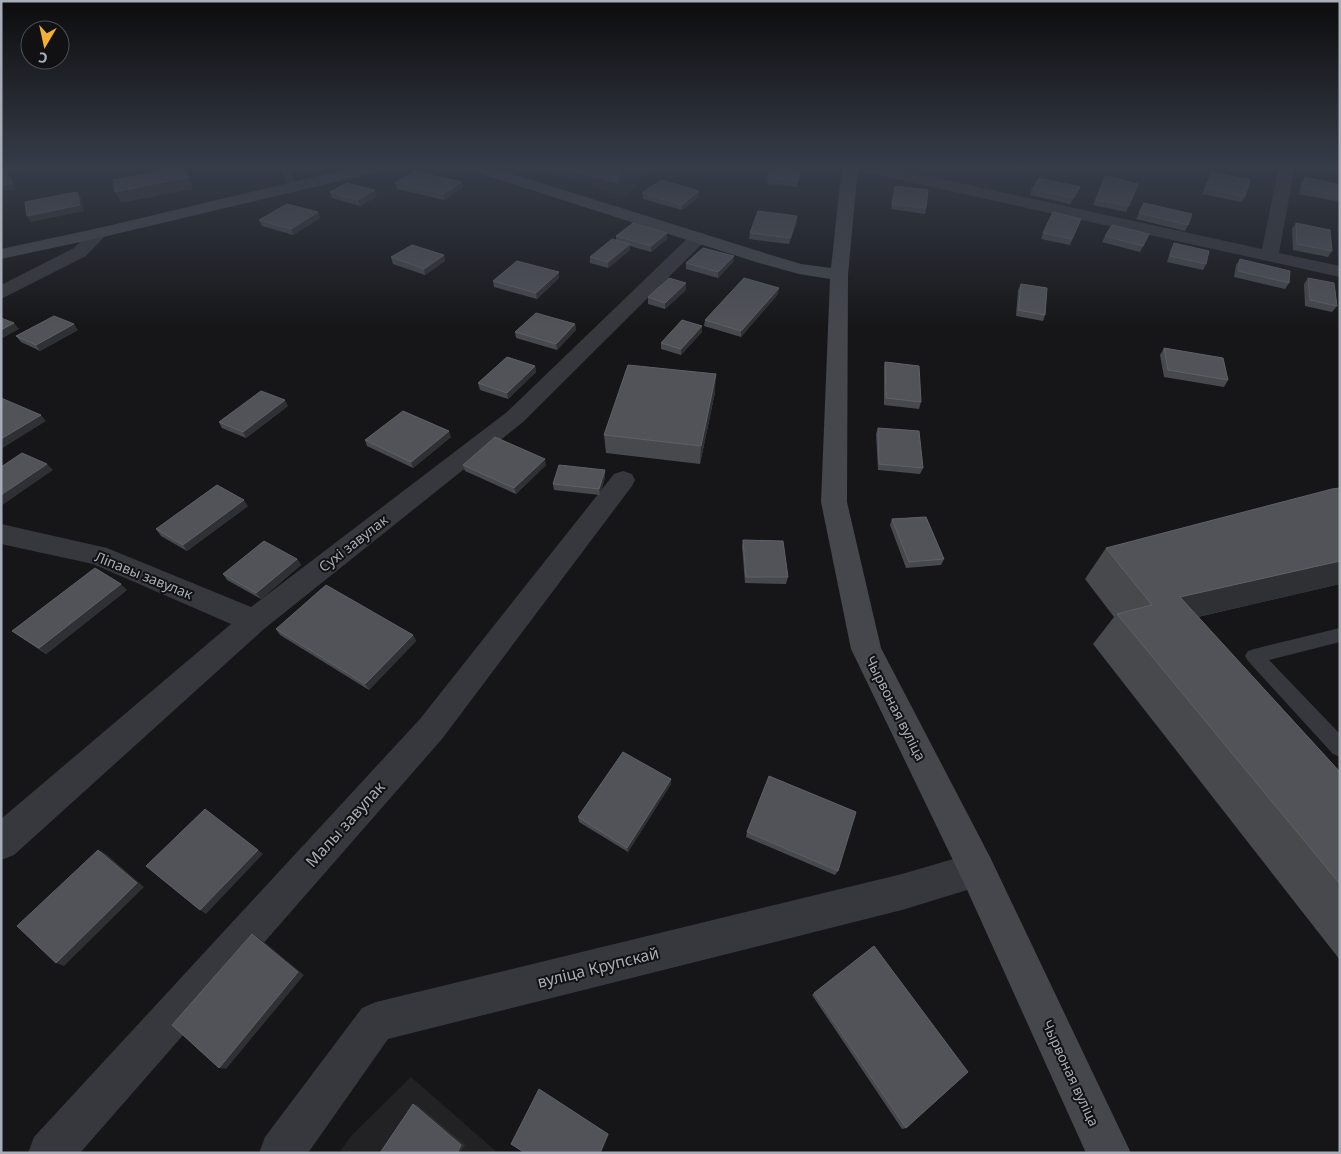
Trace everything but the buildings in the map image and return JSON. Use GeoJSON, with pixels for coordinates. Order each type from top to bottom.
{"type":"FeatureCollection","features":[{"type":"Feature","properties":{"kind":"main road"},"geometry":{"type":"LineString","coordinates":[[1,254],[155,220]]}},
{"type":"Feature","properties":{"kind":"main road"},"geometry":{"type":"LineString","coordinates":[[641,220],[799,269],[838,275]]}},
{"type":"Feature","properties":{"kind":"main road","name":"Чырвоная вуліца"},"geometry":{"type":"LineString","coordinates":[[844,220],[838,275],[834,502],[866,650],[977,870],[1109,1153]]}},
{"type":"Feature","properties":{"kind":"street"},"geometry":{"type":"LineString","coordinates":[[1102,220],[1340,272]]}},
{"type":"Feature","properties":{"kind":"street"},"geometry":{"type":"LineString","coordinates":[[1269,257],[1276,220]]}},
{"type":"Feature","properties":{"kind":"street"},"geometry":{"type":"LineString","coordinates":[[1,293],[80,252],[99,233]]}},
{"type":"Feature","properties":{"kind":"street","name":"Сухі завулак"},"geometry":{"type":"LineString","coordinates":[[1,842],[254,620],[515,417],[698,238]]}},
{"type":"Feature","properties":{"kind":"street","name":"Малы завулак"},"geometry":{"type":"LineString","coordinates":[[50,1153],[431,729],[623,480]]}},
{"type":"Feature","properties":{"kind":"street","name":"Ліпавы завулак"},"geometry":{"type":"LineString","coordinates":[[1,534],[98,555],[254,620]]}},
{"type":"Feature","properties":{"kind":"street","name":"вуліца Крупскай"},"geometry":{"type":"LineString","coordinates":[[281,1153],[376,1022],[902,892],[977,870]]}},
{"type":"Feature","properties":{"kind":"lane"},"geometry":{"type":"LineString","coordinates":[[1340,635],[1254,656],[1340,748]]}},
{"type":"Feature","properties":{"kind":"shaded area"},"geometry":{"type":"Polygon","coordinates":[[[411,1077],[498,1153],[339,1153],[351,1136],[411,1077]]]}}]}
